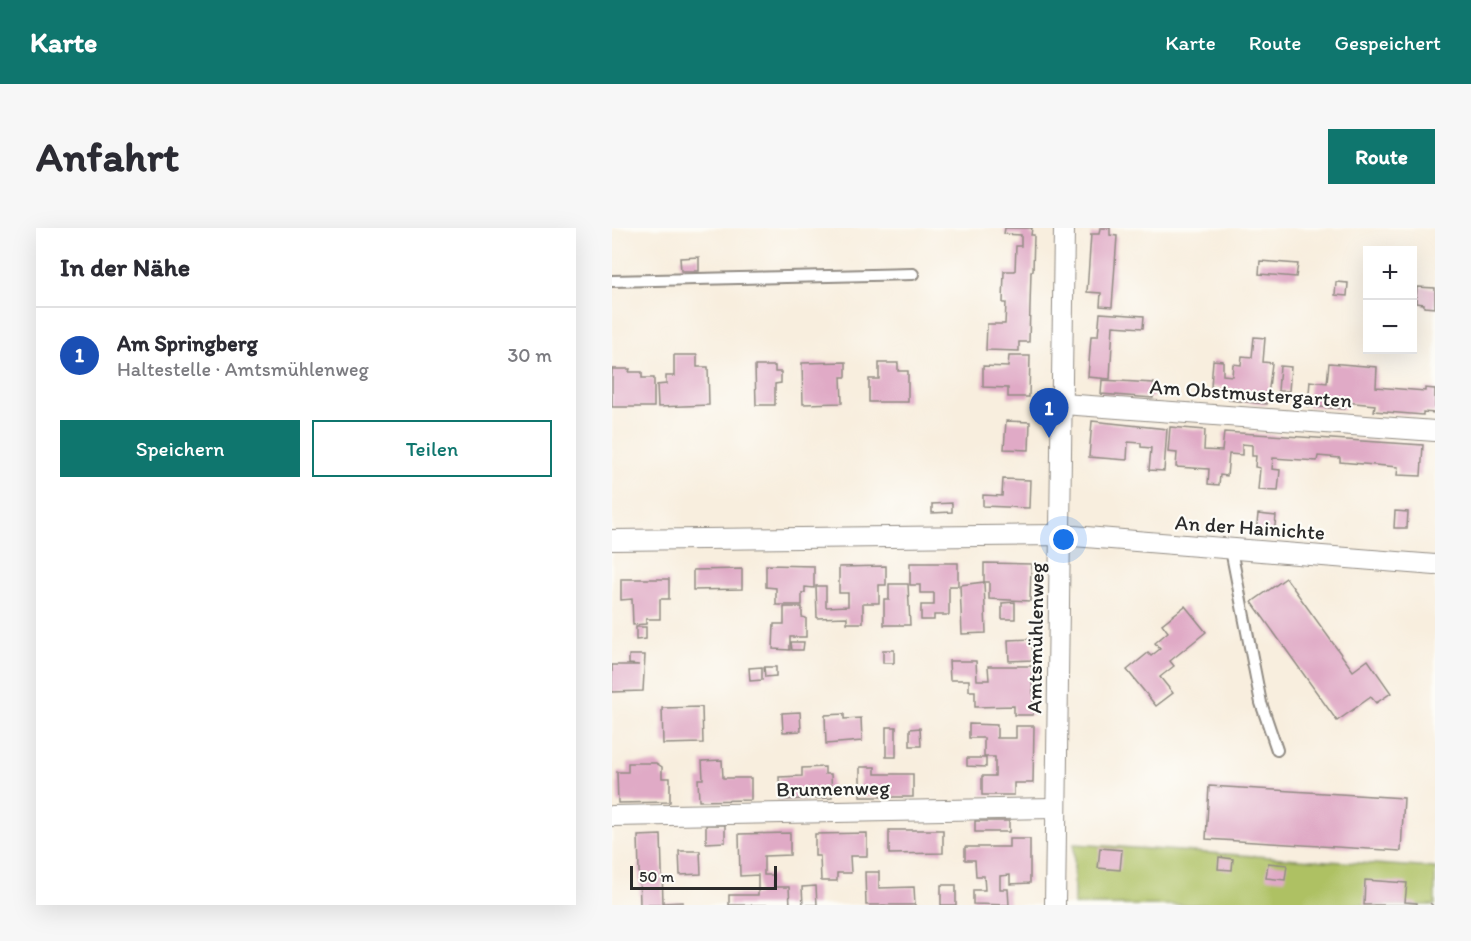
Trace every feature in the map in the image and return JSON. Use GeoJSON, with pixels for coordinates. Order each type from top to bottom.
{"type":"FeatureCollection","features":[{"type":"Feature","properties":{"kind":"street","name":"Amtsmühlenweg"},"geometry":{"type":"LineString","coordinates":[[1055,905],[1064,228]]}},
{"type":"Feature","properties":{"kind":"street","name":"Am Obstmustergarten"},"geometry":{"type":"LineString","coordinates":[[1063,404],[1435,431]]}},
{"type":"Feature","properties":{"kind":"street","name":"An der Hainichte"},"geometry":{"type":"LineString","coordinates":[[612,540],[1061,535],[1435,564]]}},
{"type":"Feature","properties":{"kind":"street","name":"Brunnenweg"},"geometry":{"type":"LineString","coordinates":[[612,816],[1056,808]]}},
{"type":"Feature","properties":{"kind":"lane"},"geometry":{"type":"LineString","coordinates":[[612,281],[913,274]]}},
{"type":"Feature","properties":{"kind":"lane"},"geometry":{"type":"LineString","coordinates":[[1232,550],[1261,703],[1277,750]]}},
{"type":"Feature","properties":{"kind":"path"},"geometry":{"type":"LineString","coordinates":[[1431,905],[1435,900]]}},
{"type":"Feature","properties":{"kind":"green space"},"geometry":{"type":"Polygon","coordinates":[[[1074,844],[1435,868],[1435,905],[1074,905],[1074,844]]]}},
{"type":"Feature","properties":{"kind":"building"},"geometry":{"type":"Polygon","coordinates":[[[1005,228],[1032,228],[1031,235],[1034,235],[1029,342],[1019,342],[1019,351],[986,350],[987,324],[1005,324],[1004,271],[1015,271],[1016,246],[1021,246],[1021,235],[1004,234],[1005,228]]]}},
{"type":"Feature","properties":{"kind":"building"},"geometry":{"type":"Polygon","coordinates":[[[1100,228],[1110,228],[1110,235],[1117,236],[1112,307],[1100,306],[1101,293],[1087,292],[1091,234],[1099,234],[1100,228]]]}},
{"type":"Feature","properties":{"kind":"building"},"geometry":{"type":"Polygon","coordinates":[[[699,257],[699,271],[681,271],[680,258],[699,257]]]}},
{"type":"Feature","properties":{"kind":"building"},"geometry":{"type":"Polygon","coordinates":[[[1260,261],[1298,264],[1296,277],[1259,274],[1260,261]]]}},
{"type":"Feature","properties":{"kind":"building"},"geometry":{"type":"Polygon","coordinates":[[[1336,282],[1348,283],[1347,296],[1335,295],[1336,282]]]}},
{"type":"Feature","properties":{"kind":"building"},"geometry":{"type":"Polygon","coordinates":[[[1417,287],[1435,288],[1435,308],[1424,307],[1424,304],[1417,303],[1417,287]]]}},
{"type":"Feature","properties":{"kind":"building"},"geometry":{"type":"Polygon","coordinates":[[[1100,313],[1144,316],[1143,328],[1113,326],[1110,379],[1088,377],[1091,336],[1098,336],[1100,313]]]}},
{"type":"Feature","properties":{"kind":"building"},"geometry":{"type":"Polygon","coordinates":[[[1254,337],[1265,338],[1263,362],[1272,363],[1267,404],[1229,400],[1231,388],[1211,387],[1213,360],[1223,361],[1223,375],[1232,376],[1233,364],[1241,365],[1242,356],[1252,357],[1254,337]]]}},
{"type":"Feature","properties":{"kind":"building"},"geometry":{"type":"Polygon","coordinates":[[[674,355],[697,355],[697,367],[708,367],[709,405],[658,407],[657,385],[666,384],[666,376],[674,376],[674,355]]]}},
{"type":"Feature","properties":{"kind":"building"},"geometry":{"type":"Polygon","coordinates":[[[1009,356],[1030,356],[1029,397],[1008,397],[1008,388],[983,387],[983,366],[1008,367],[1009,356]]]}},
{"type":"Feature","properties":{"kind":"building"},"geometry":{"type":"Polygon","coordinates":[[[846,362],[846,377],[841,377],[842,403],[803,404],[802,363],[846,362]]]}},
{"type":"Feature","properties":{"kind":"building"},"geometry":{"type":"Polygon","coordinates":[[[879,363],[898,363],[898,371],[908,371],[908,402],[869,402],[869,379],[879,379],[879,363]]]}},
{"type":"Feature","properties":{"kind":"building"},"geometry":{"type":"Polygon","coordinates":[[[1329,363],[1377,367],[1376,387],[1425,391],[1425,388],[1435,389],[1435,413],[1423,412],[1423,415],[1374,411],[1375,405],[1345,402],[1344,409],[1308,406],[1310,381],[1327,383],[1329,363]]]}},
{"type":"Feature","properties":{"kind":"building"},"geometry":{"type":"Polygon","coordinates":[[[755,366],[775,366],[775,372],[781,372],[781,383],[775,384],[775,405],[756,405],[755,366]]]}},
{"type":"Feature","properties":{"kind":"building"},"geometry":{"type":"Polygon","coordinates":[[[1280,366],[1291,367],[1289,391],[1278,391],[1280,366]]]}},
{"type":"Feature","properties":{"kind":"building"},"geometry":{"type":"Polygon","coordinates":[[[612,369],[630,369],[629,372],[642,372],[642,378],[654,378],[654,407],[612,407],[612,369]]]}},
{"type":"Feature","properties":{"kind":"building"},"geometry":{"type":"Polygon","coordinates":[[[1102,380],[1154,383],[1153,398],[1101,394],[1102,380]]]}},
{"type":"Feature","properties":{"kind":"building"},"geometry":{"type":"Polygon","coordinates":[[[1006,421],[1030,422],[1029,450],[1004,449],[1006,421]]]}},
{"type":"Feature","properties":{"kind":"building"},"geometry":{"type":"Polygon","coordinates":[[[1092,421],[1167,429],[1164,471],[1149,470],[1151,448],[1141,447],[1141,443],[1128,442],[1127,460],[1089,457],[1092,421]]]}},
{"type":"Feature","properties":{"kind":"building"},"geometry":{"type":"Polygon","coordinates":[[[1170,427],[1205,430],[1204,450],[1222,451],[1224,432],[1423,445],[1421,476],[1397,475],[1398,467],[1340,462],[1340,458],[1318,456],[1317,461],[1273,458],[1272,469],[1280,470],[1278,491],[1258,490],[1260,468],[1255,467],[1256,456],[1252,456],[1252,445],[1242,444],[1242,455],[1229,454],[1227,476],[1220,475],[1219,485],[1208,484],[1209,469],[1176,467],[1177,453],[1168,452],[1170,427]]]}},
{"type":"Feature","properties":{"kind":"building"},"geometry":{"type":"Polygon","coordinates":[[[1003,479],[1030,480],[1029,508],[983,506],[983,495],[1002,496],[1003,479]]]}},
{"type":"Feature","properties":{"kind":"building"},"geometry":{"type":"Polygon","coordinates":[[[952,503],[952,512],[932,513],[932,504],[952,503]]]}},
{"type":"Feature","properties":{"kind":"building"},"geometry":{"type":"Polygon","coordinates":[[[1395,511],[1408,512],[1407,528],[1394,528],[1395,511]]]}},
{"type":"Feature","properties":{"kind":"building"},"geometry":{"type":"Polygon","coordinates":[[[1258,514],[1276,516],[1274,535],[1256,534],[1258,514]]]}},
{"type":"Feature","properties":{"kind":"building"},"geometry":{"type":"Polygon","coordinates":[[[910,563],[958,563],[958,586],[949,586],[949,615],[934,615],[934,620],[921,620],[921,605],[934,605],[934,593],[920,593],[920,585],[910,585],[910,563]]]}},
{"type":"Feature","properties":{"kind":"building"},"geometry":{"type":"Polygon","coordinates":[[[984,563],[1031,564],[1030,601],[989,599],[989,582],[984,582],[984,563]]]}},
{"type":"Feature","properties":{"kind":"building"},"geometry":{"type":"Polygon","coordinates":[[[766,565],[814,566],[814,588],[805,587],[805,593],[802,593],[802,605],[776,605],[776,588],[766,587],[766,565]]]}},
{"type":"Feature","properties":{"kind":"building"},"geometry":{"type":"Polygon","coordinates":[[[886,566],[886,585],[879,585],[879,603],[863,603],[863,623],[847,623],[847,617],[817,618],[816,586],[826,586],[826,607],[848,606],[848,593],[839,593],[839,567],[886,566]]]}},
{"type":"Feature","properties":{"kind":"building"},"geometry":{"type":"Polygon","coordinates":[[[742,569],[742,589],[693,590],[693,570],[742,569]]]}},
{"type":"Feature","properties":{"kind":"building"},"geometry":{"type":"Polygon","coordinates":[[[1286,578],[1353,671],[1368,660],[1391,693],[1376,703],[1371,697],[1337,721],[1252,602],[1286,578]]]}},
{"type":"Feature","properties":{"kind":"building"},"geometry":{"type":"Polygon","coordinates":[[[621,579],[669,579],[669,599],[660,599],[660,619],[646,619],[646,624],[633,625],[632,599],[621,600],[621,579]]]}},
{"type":"Feature","properties":{"kind":"building"},"geometry":{"type":"Polygon","coordinates":[[[984,582],[986,633],[962,634],[960,585],[984,582]]]}},
{"type":"Feature","properties":{"kind":"building"},"geometry":{"type":"Polygon","coordinates":[[[889,584],[908,584],[910,625],[884,625],[884,599],[889,599],[889,584]]]}},
{"type":"Feature","properties":{"kind":"building"},"geometry":{"type":"Polygon","coordinates":[[[1015,602],[1015,619],[1002,619],[1002,603],[1015,602]]]}},
{"type":"Feature","properties":{"kind":"building"},"geometry":{"type":"Polygon","coordinates":[[[1185,606],[1206,632],[1170,661],[1174,666],[1160,677],[1173,693],[1156,706],[1127,670],[1148,653],[1151,656],[1160,649],[1155,643],[1168,632],[1162,624],[1185,606]]]}},
{"type":"Feature","properties":{"kind":"building"},"geometry":{"type":"Polygon","coordinates":[[[784,607],[802,607],[802,617],[806,618],[806,637],[790,637],[790,650],[773,649],[774,624],[784,624],[784,607]]]}},
{"type":"Feature","properties":{"kind":"building"},"geometry":{"type":"Polygon","coordinates":[[[636,627],[646,627],[646,639],[636,640],[636,627]]]}},
{"type":"Feature","properties":{"kind":"building"},"geometry":{"type":"Polygon","coordinates":[[[1032,639],[1033,660],[1009,661],[1008,640],[1032,639]]]}},
{"type":"Feature","properties":{"kind":"building"},"geometry":{"type":"Polygon","coordinates":[[[791,642],[804,642],[803,650],[792,650],[791,642]]]}},
{"type":"Feature","properties":{"kind":"building"},"geometry":{"type":"Polygon","coordinates":[[[883,650],[894,650],[894,663],[883,663],[883,650]]]}},
{"type":"Feature","properties":{"kind":"building"},"geometry":{"type":"Polygon","coordinates":[[[629,655],[645,655],[643,691],[612,692],[612,665],[639,665],[629,664],[629,655]]]}},
{"type":"Feature","properties":{"kind":"building"},"geometry":{"type":"Polygon","coordinates":[[[949,661],[976,661],[977,680],[989,680],[988,666],[1032,666],[1033,715],[1014,715],[1014,706],[975,707],[975,691],[969,691],[969,680],[950,680],[949,661]]]}},
{"type":"Feature","properties":{"kind":"building"},"geometry":{"type":"Polygon","coordinates":[[[762,667],[762,680],[750,681],[749,668],[762,667]]]}},
{"type":"Feature","properties":{"kind":"building"},"geometry":{"type":"Polygon","coordinates":[[[764,667],[776,667],[776,676],[765,677],[764,667]]]}},
{"type":"Feature","properties":{"kind":"building"},"geometry":{"type":"Polygon","coordinates":[[[702,707],[703,743],[663,744],[662,708],[702,707]]]}},
{"type":"Feature","properties":{"kind":"building"},"geometry":{"type":"Polygon","coordinates":[[[800,712],[801,731],[783,732],[782,713],[800,712]]]}},
{"type":"Feature","properties":{"kind":"building"},"geometry":{"type":"Polygon","coordinates":[[[844,714],[844,719],[861,718],[862,741],[826,744],[825,715],[844,714]]]}},
{"type":"Feature","properties":{"kind":"building"},"geometry":{"type":"Polygon","coordinates":[[[969,724],[997,725],[997,738],[1016,738],[1016,726],[1034,726],[1033,783],[1014,783],[1014,795],[982,795],[982,776],[995,776],[995,757],[984,757],[984,738],[969,738],[969,724]]]}},
{"type":"Feature","properties":{"kind":"building"},"geometry":{"type":"Polygon","coordinates":[[[886,727],[896,727],[896,757],[886,757],[886,727]]]}},
{"type":"Feature","properties":{"kind":"building"},"geometry":{"type":"Polygon","coordinates":[[[920,728],[921,746],[910,746],[910,729],[920,728]]]}},
{"type":"Feature","properties":{"kind":"building"},"geometry":{"type":"Polygon","coordinates":[[[967,758],[986,758],[986,767],[967,766],[967,758]]]}},
{"type":"Feature","properties":{"kind":"building"},"geometry":{"type":"Polygon","coordinates":[[[722,760],[723,778],[751,778],[751,800],[699,801],[698,779],[703,779],[702,761],[722,760]]]}},
{"type":"Feature","properties":{"kind":"building"},"geometry":{"type":"Polygon","coordinates":[[[628,763],[656,763],[662,767],[662,778],[670,778],[670,802],[618,803],[617,772],[628,772],[628,763]]]}},
{"type":"Feature","properties":{"kind":"building"},"geometry":{"type":"Polygon","coordinates":[[[825,767],[825,774],[831,774],[832,798],[780,800],[779,777],[802,776],[802,768],[825,767]]]}},
{"type":"Feature","properties":{"kind":"building"},"geometry":{"type":"Polygon","coordinates":[[[860,767],[875,767],[875,774],[913,774],[913,797],[860,797],[860,767]]]}},
{"type":"Feature","properties":{"kind":"building"},"geometry":{"type":"Polygon","coordinates":[[[1209,786],[1404,798],[1401,851],[1206,839],[1209,786]]]}},
{"type":"Feature","properties":{"kind":"building"},"geometry":{"type":"Polygon","coordinates":[[[975,821],[1009,821],[1009,832],[975,832],[975,821]]]}},
{"type":"Feature","properties":{"kind":"building"},"geometry":{"type":"Polygon","coordinates":[[[706,825],[725,825],[725,842],[706,843],[706,825]]]}},
{"type":"Feature","properties":{"kind":"building"},"geometry":{"type":"Polygon","coordinates":[[[889,830],[943,830],[943,853],[889,854],[889,830]]]}},
{"type":"Feature","properties":{"kind":"building"},"geometry":{"type":"Polygon","coordinates":[[[790,833],[790,855],[764,856],[764,875],[774,875],[774,887],[789,887],[790,905],[729,905],[729,895],[758,895],[758,875],[740,876],[739,834],[790,833]]]}},
{"type":"Feature","properties":{"kind":"building"},"geometry":{"type":"Polygon","coordinates":[[[867,833],[867,856],[850,856],[851,873],[837,873],[837,881],[821,881],[820,856],[815,856],[815,834],[867,833]]]}},
{"type":"Feature","properties":{"kind":"building"},"geometry":{"type":"Polygon","coordinates":[[[661,835],[663,903],[683,902],[683,905],[640,905],[638,836],[661,835]]]}},
{"type":"Feature","properties":{"kind":"building"},"geometry":{"type":"Polygon","coordinates":[[[1009,839],[1030,839],[1030,883],[1010,884],[1010,875],[1000,876],[1000,889],[1008,889],[1009,905],[973,904],[973,890],[985,890],[984,876],[976,876],[975,860],[965,860],[965,847],[1009,847],[1009,839]]]}},
{"type":"Feature","properties":{"kind":"building"},"geometry":{"type":"Polygon","coordinates":[[[1100,848],[1122,850],[1120,870],[1098,868],[1100,848]]]}},
{"type":"Feature","properties":{"kind":"building"},"geometry":{"type":"Polygon","coordinates":[[[679,851],[700,851],[701,874],[680,875],[679,851]]]}},
{"type":"Feature","properties":{"kind":"building"},"geometry":{"type":"Polygon","coordinates":[[[1219,857],[1233,859],[1232,870],[1218,869],[1219,857]]]}},
{"type":"Feature","properties":{"kind":"building"},"geometry":{"type":"Polygon","coordinates":[[[1268,863],[1287,865],[1285,880],[1266,878],[1268,863]]]}},
{"type":"Feature","properties":{"kind":"building"},"geometry":{"type":"Polygon","coordinates":[[[865,872],[879,872],[879,888],[914,887],[915,905],[866,905],[865,872]]]}},
{"type":"Feature","properties":{"kind":"building"},"geometry":{"type":"Polygon","coordinates":[[[1365,880],[1407,883],[1405,902],[1417,903],[1417,905],[1364,905],[1365,880]]]}},
{"type":"Feature","properties":{"kind":"building"},"geometry":{"type":"Polygon","coordinates":[[[941,885],[956,885],[956,905],[941,905],[941,885]]]}},
{"type":"Feature","properties":{"kind":"building"},"geometry":{"type":"Polygon","coordinates":[[[816,886],[817,905],[803,905],[802,887],[816,886]]]}},
{"type":"Feature","properties":{"kind":"place","name":"Am Springberg"},"geometry":{"type":"Point","coordinates":[1049,438]}}]}
